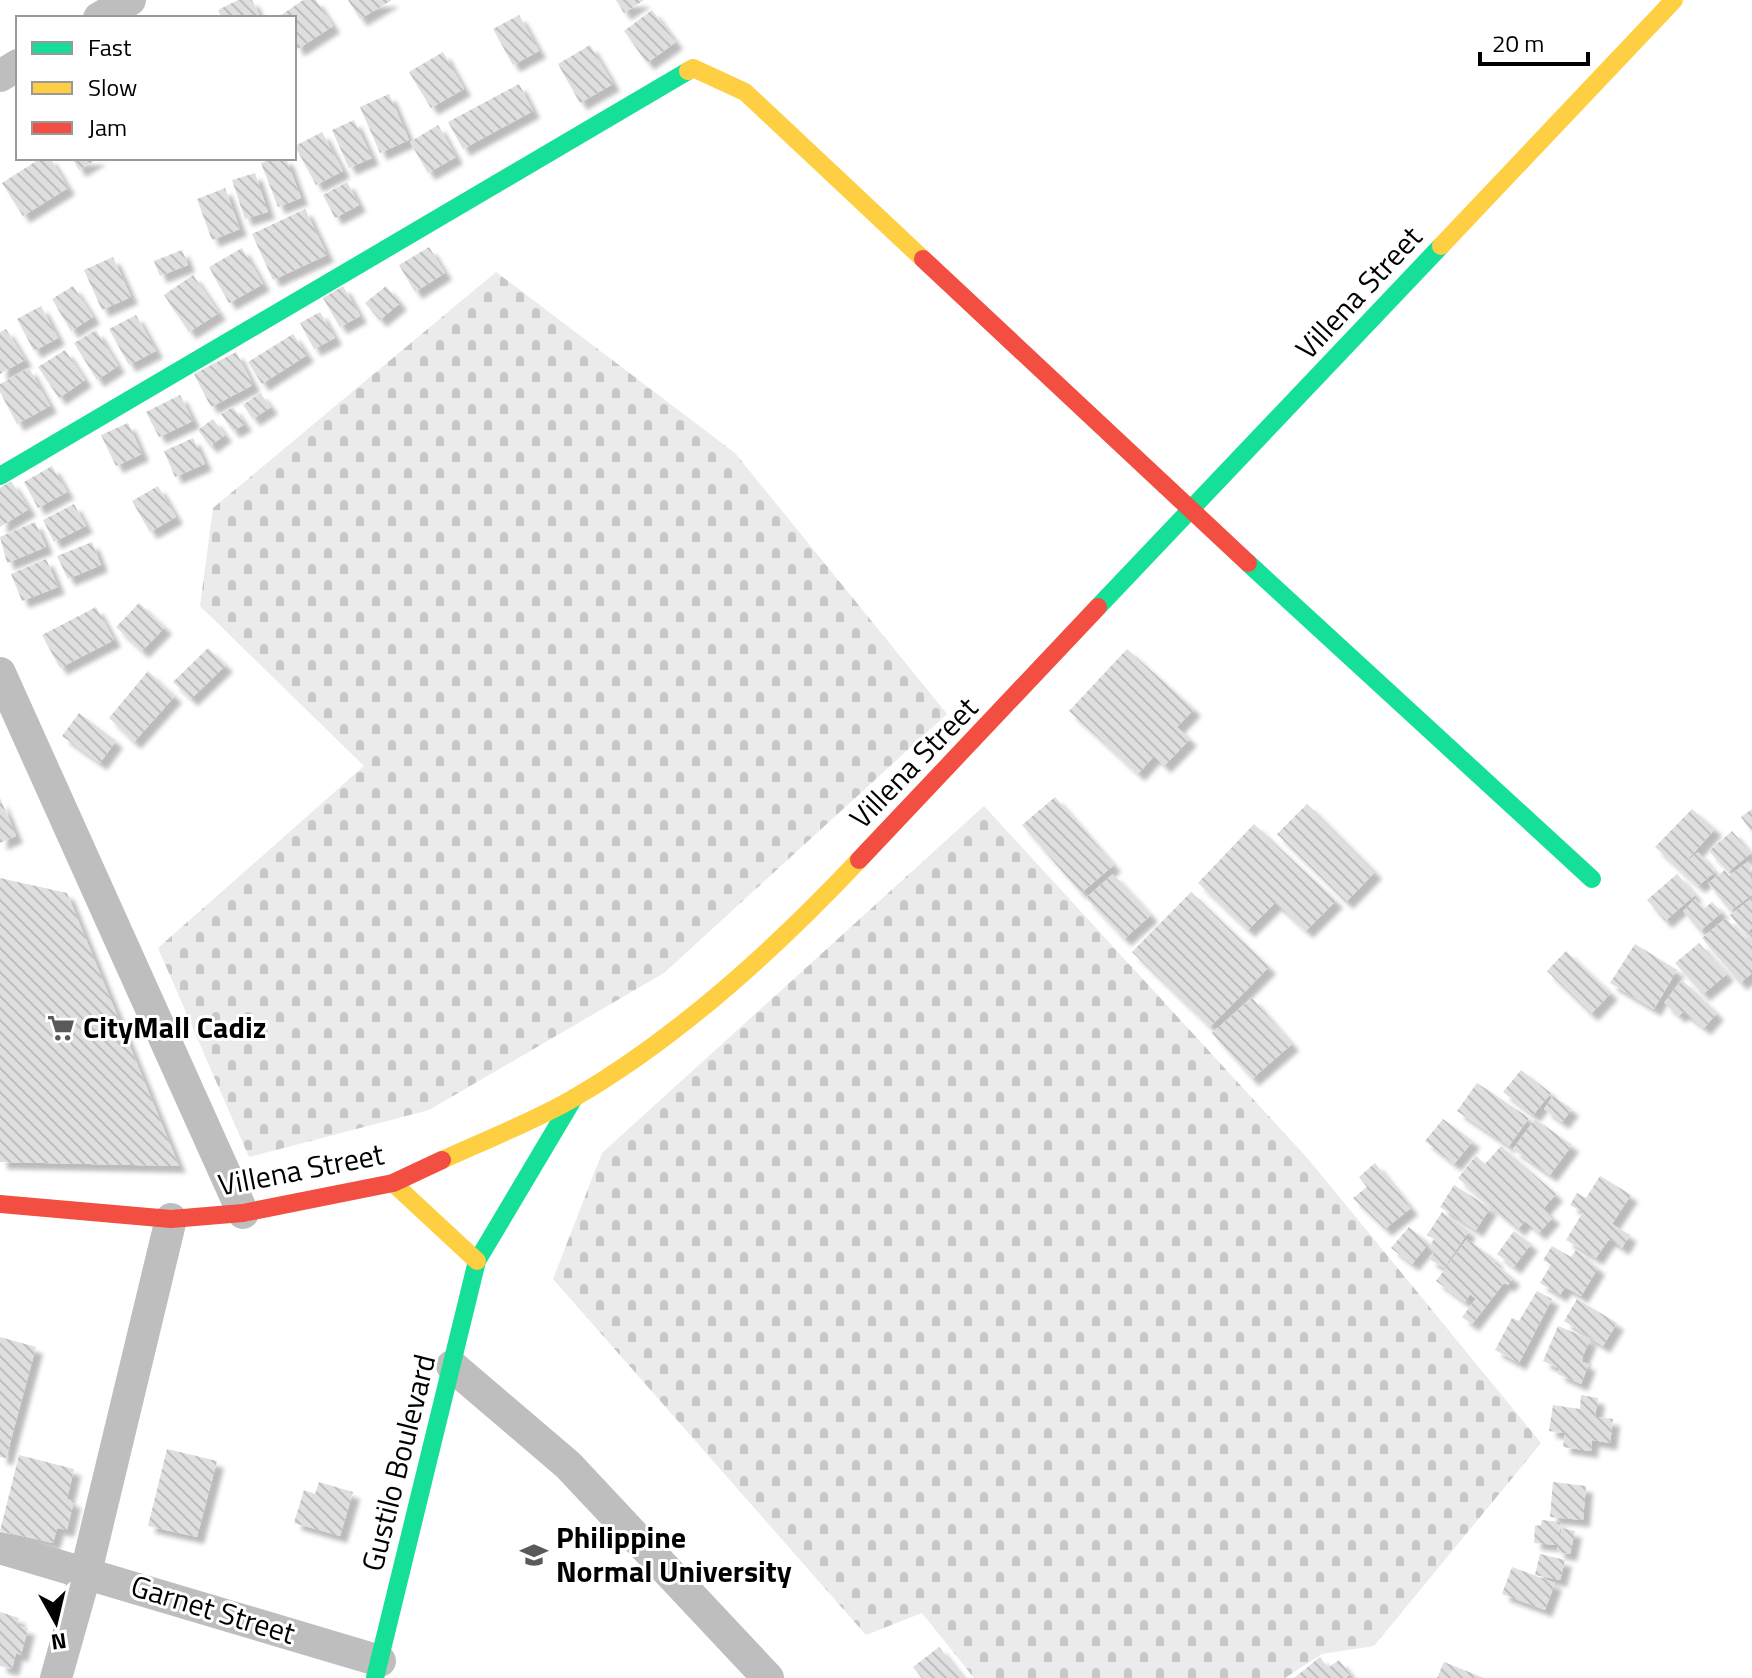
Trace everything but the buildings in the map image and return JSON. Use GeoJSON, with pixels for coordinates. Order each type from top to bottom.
{"type":"FeatureCollection","features":[{"type":"Feature","properties":{"kind":"street"},"geometry":{"type":"LineString","coordinates":[[102,16],[130,0]]}},
{"type":"Feature","properties":{"kind":"street","name":"Villena Street"},"geometry":{"type":"LineString","coordinates":[[0,1204],[171,1219],[243,1213],[393,1183],[574,1098],[698,1011],[810,912],[1674,0]]}},
{"type":"Feature","properties":{"kind":"street"},"geometry":{"type":"LineString","coordinates":[[0,476],[693,68],[745,92],[1192,512],[1592,879]]}},
{"type":"Feature","properties":{"kind":"street"},"geometry":{"type":"LineString","coordinates":[[0,673],[243,1213]]}},
{"type":"Feature","properties":{"kind":"street","name":"Gustilo Boulevard"},"geometry":{"type":"LineString","coordinates":[[378,1670],[477,1261],[574,1098]]}},
{"type":"Feature","properties":{"kind":"street"},"geometry":{"type":"LineString","coordinates":[[393,1183],[477,1261]]}},
{"type":"Feature","properties":{"kind":"street"},"geometry":{"type":"LineString","coordinates":[[56,1678],[86,1572],[171,1219]]}},
{"type":"Feature","properties":{"kind":"street"},"geometry":{"type":"LineString","coordinates":[[452,1366],[568,1465],[768,1678]]}},
{"type":"Feature","properties":{"kind":"street","name":"Garnet Street"},"geometry":{"type":"LineString","coordinates":[[0,1548],[86,1572],[378,1670]]}},
{"type":"Feature","properties":{"kind":"green space"},"geometry":{"type":"Polygon","coordinates":[[[496,272],[735,453],[947,714],[664,973],[429,1110],[249,1157],[158,948],[364,766],[200,606],[213,508],[496,272]]]}},
{"type":"Feature","properties":{"kind":"green space"},"geometry":{"type":"Polygon","coordinates":[[[984,806],[1309,1160],[1541,1443],[1374,1646],[1322,1654],[1285,1678],[974,1678],[922,1613],[866,1635],[553,1279],[602,1153],[984,806]]]}},
{"type":"Feature","properties":{"kind":"traffic: fast"},"geometry":{"type":"LineString","coordinates":[[0,476],[688,71]]}},
{"type":"Feature","properties":{"kind":"traffic: fast"},"geometry":{"type":"LineString","coordinates":[[1098,607],[1441,246]]}},
{"type":"Feature","properties":{"kind":"traffic: fast"},"geometry":{"type":"LineString","coordinates":[[1248,563],[1592,879]]}},
{"type":"Feature","properties":{"kind":"traffic: fast"},"geometry":{"type":"LineString","coordinates":[[375,1678],[477,1261],[574,1098]]}},
{"type":"Feature","properties":{"kind":"traffic: slow"},"geometry":{"type":"LineString","coordinates":[[1441,246],[1674,0]]}},
{"type":"Feature","properties":{"kind":"traffic: slow"},"geometry":{"type":"LineString","coordinates":[[688,71],[693,68],[745,92],[923,259]]}},
{"type":"Feature","properties":{"kind":"traffic: slow"},"geometry":{"type":"LineString","coordinates":[[442,1160],[558,1107],[651,1048],[725,989],[795,925],[859,860]]}},
{"type":"Feature","properties":{"kind":"traffic: slow"},"geometry":{"type":"LineString","coordinates":[[393,1183],[477,1261]]}},
{"type":"Feature","properties":{"kind":"traffic: jam"},"geometry":{"type":"LineString","coordinates":[[923,259],[1248,563]]}},
{"type":"Feature","properties":{"kind":"traffic: jam"},"geometry":{"type":"LineString","coordinates":[[859,860],[1098,607]]}},
{"type":"Feature","properties":{"kind":"traffic: jam"},"geometry":{"type":"LineString","coordinates":[[0,1204],[171,1219],[243,1213],[393,1183],[442,1160]]}},
{"type":"Feature","properties":{"kind":"place","name":"CityMall Cadiz"},"geometry":{"type":"Point","coordinates":[61,1028]}},
{"type":"Feature","properties":{"kind":"place","name":"Philippine Normal University"},"geometry":{"type":"Point","coordinates":[534,1555]}}]}
